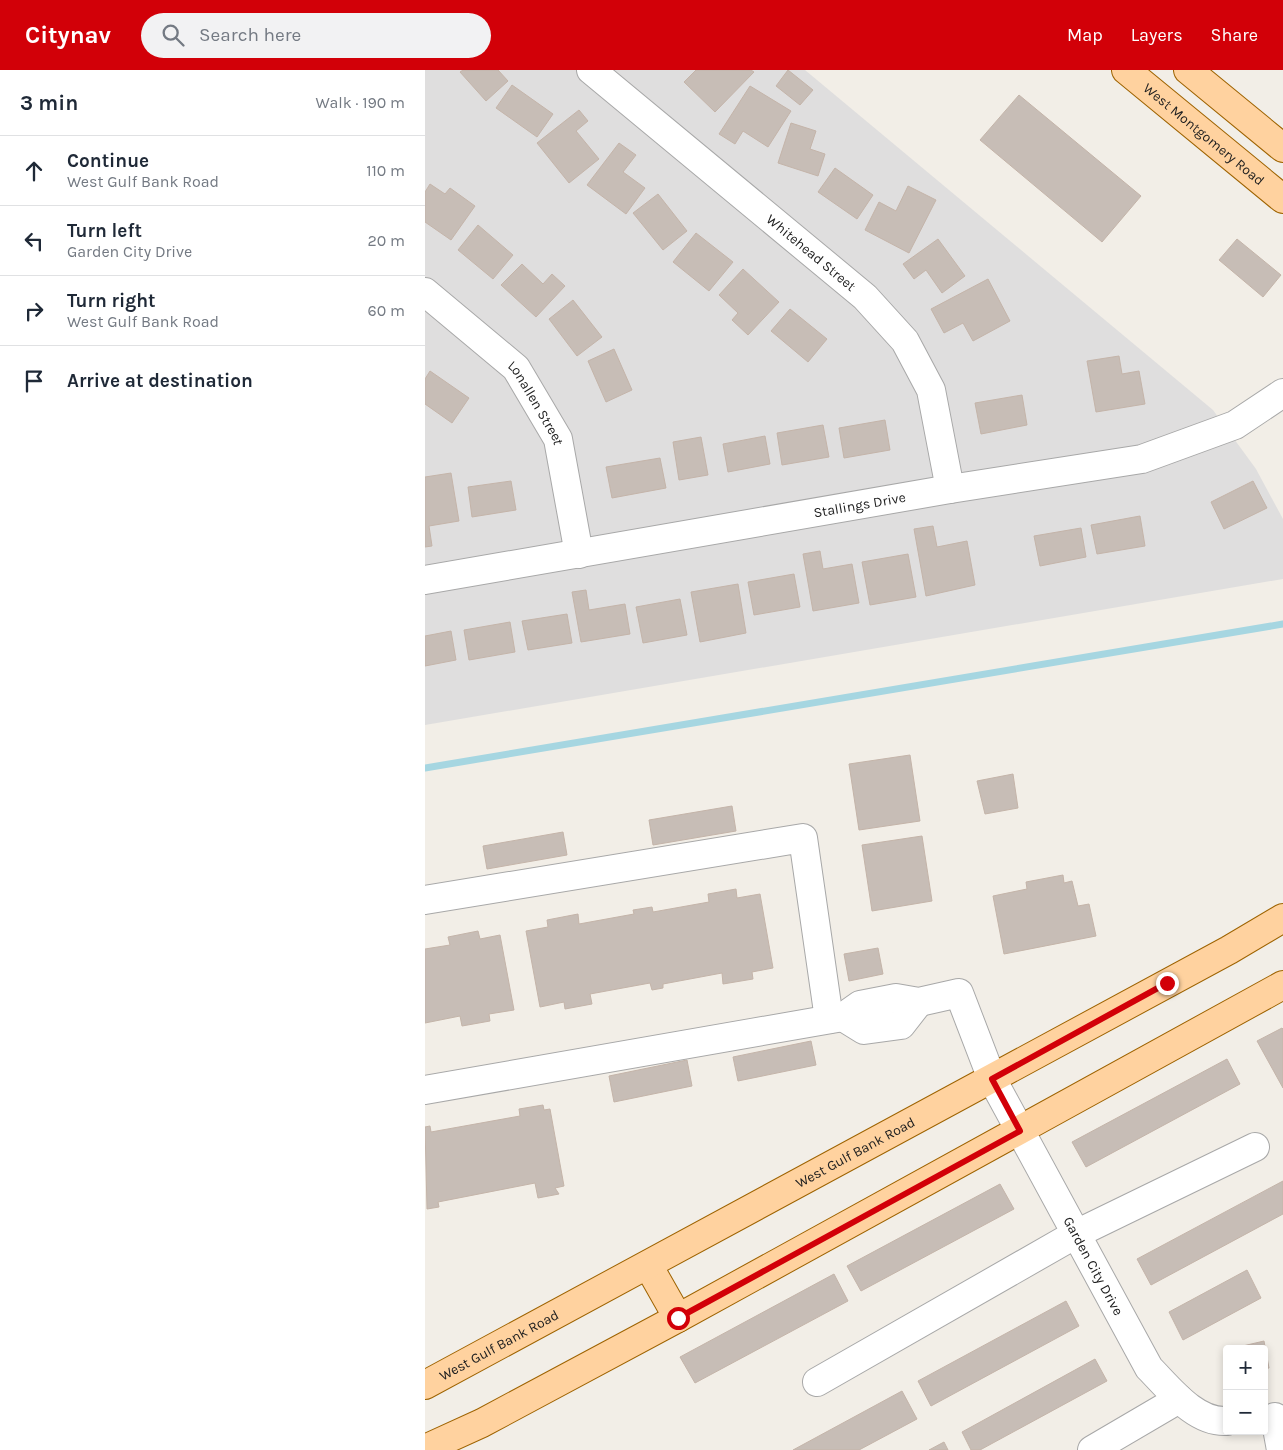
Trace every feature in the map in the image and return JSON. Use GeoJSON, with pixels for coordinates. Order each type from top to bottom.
{"type":"FeatureCollection","features":[{"type":"Feature","properties":{"kind":"main road","name":"West Montgomery Road"},"geometry":{"type":"LineString","coordinates":[[1126,70],[1283,199]]}},
{"type":"Feature","properties":{"kind":"main road"},"geometry":{"type":"LineString","coordinates":[[1188,70],[1283,148]]}},
{"type":"Feature","properties":{"kind":"main road","name":"West Gulf Bank Road"},"geometry":{"type":"LineString","coordinates":[[425,1385],[992,1079],[1229,950],[1283,918]]}},
{"type":"Feature","properties":{"kind":"main road"},"geometry":{"type":"LineString","coordinates":[[425,1450],[678,1318],[1283,985]]}},
{"type":"Feature","properties":{"kind":"main road"},"geometry":{"type":"LineString","coordinates":[[648,1265],[678,1318]]}},
{"type":"Feature","properties":{"kind":"street","name":"Whitehead Street"},"geometry":{"type":"LineString","coordinates":[[591,70],[865,296],[905,341],[931,390],[950,490]]}},
{"type":"Feature","properties":{"kind":"street","name":"Lonallen Street"},"geometry":{"type":"LineString","coordinates":[[425,292],[515,368],[558,440],[579,554]]}},
{"type":"Feature","properties":{"kind":"street","name":"Stallings Drive"},"geometry":{"type":"LineString","coordinates":[[425,580],[1142,459],[1235,425],[1283,394]]}},
{"type":"Feature","properties":{"kind":"street"},"geometry":{"type":"LineString","coordinates":[[425,900],[803,838],[836,1018],[425,1090]]}},
{"type":"Feature","properties":{"kind":"street","name":"Garden City Drive"},"geometry":{"type":"LineString","coordinates":[[836,1018],[860,1005],[896,998],[919,1002],[959,993],[992,1079],[1149,1368],[1179,1399],[1215,1422],[1223,1421]]}},
{"type":"Feature","properties":{"kind":"street"},"geometry":{"type":"LineString","coordinates":[[817,1382],[1076,1234],[1255,1148]]}},
{"type":"Feature","properties":{"kind":"street"},"geometry":{"type":"LineString","coordinates":[[1092,1450],[1179,1399]]}},
{"type":"Feature","properties":{"kind":"street"},"geometry":{"type":"LineString","coordinates":[[1274,1417],[1281,1450]]}},
{"type":"Feature","properties":{"kind":"shaded area"},"geometry":{"type":"Polygon","coordinates":[[[425,70],[805,70],[1213,410],[1256,469],[1283,519],[1283,579],[425,725],[425,70]]]}},
{"type":"Feature","properties":{"kind":"building"},"geometry":{"type":"Polygon","coordinates":[[[463,70],[498,70],[508,81],[486,101],[460,72],[463,70]]]}},
{"type":"Feature","properties":{"kind":"building"},"geometry":{"type":"Polygon","coordinates":[[[696,70],[751,70],[754,72],[715,112],[684,82],[696,70]]]}},
{"type":"Feature","properties":{"kind":"building"},"geometry":{"type":"Polygon","coordinates":[[[788,70],[813,90],[800,105],[776,86],[788,70]]]}},
{"type":"Feature","properties":{"kind":"building"},"geometry":{"type":"Polygon","coordinates":[[[512,85],[553,114],[537,137],[496,108],[512,85]]]}},
{"type":"Feature","properties":{"kind":"building"},"geometry":{"type":"Polygon","coordinates":[[[750,86],[791,111],[768,147],[743,131],[735,144],[719,134],[750,86]]]}},
{"type":"Feature","properties":{"kind":"building"},"geometry":{"type":"Polygon","coordinates":[[[1019,95],[1141,196],[1102,242],[980,140],[1019,95]]]}},
{"type":"Feature","properties":{"kind":"building"},"geometry":{"type":"Polygon","coordinates":[[[579,110],[588,121],[576,131],[599,159],[569,183],[537,143],[579,110]]]}},
{"type":"Feature","properties":{"kind":"building"},"geometry":{"type":"Polygon","coordinates":[[[791,123],[816,131],[810,149],[825,154],[818,176],[778,163],[791,123]]]}},
{"type":"Feature","properties":{"kind":"building"},"geometry":{"type":"Polygon","coordinates":[[[619,143],[636,155],[623,172],[645,188],[626,214],[587,185],[619,143]]]}},
{"type":"Feature","properties":{"kind":"building"},"geometry":{"type":"Polygon","coordinates":[[[835,168],[873,195],[857,219],[818,192],[835,168]]]}},
{"type":"Feature","properties":{"kind":"building"},"geometry":{"type":"Polygon","coordinates":[[[430,184],[445,194],[450,188],[475,206],[451,240],[425,222],[425,192],[430,184]]]}},
{"type":"Feature","properties":{"kind":"building"},"geometry":{"type":"Polygon","coordinates":[[[908,186],[936,200],[909,253],[865,230],[879,202],[896,211],[908,186]]]}},
{"type":"Feature","properties":{"kind":"building"},"geometry":{"type":"Polygon","coordinates":[[[658,194],[687,231],[663,250],[633,213],[658,194]]]}},
{"type":"Feature","properties":{"kind":"building"},"geometry":{"type":"Polygon","coordinates":[[[478,225],[513,255],[493,279],[458,250],[478,225]]]}},
{"type":"Feature","properties":{"kind":"building"},"geometry":{"type":"Polygon","coordinates":[[[696,233],[733,262],[709,291],[673,262],[696,233]]]}},
{"type":"Feature","properties":{"kind":"building"},"geometry":{"type":"Polygon","coordinates":[[[938,239],[965,276],[942,293],[926,270],[914,279],[903,264],[938,239]]]}},
{"type":"Feature","properties":{"kind":"building"},"geometry":{"type":"Polygon","coordinates":[[[1237,239],[1281,275],[1263,297],[1219,260],[1237,239]]]}},
{"type":"Feature","properties":{"kind":"building"},"geometry":{"type":"Polygon","coordinates":[[[522,264],[543,284],[552,274],[565,286],[536,317],[501,285],[522,264]]]}},
{"type":"Feature","properties":{"kind":"building"},"geometry":{"type":"Polygon","coordinates":[[[743,269],[779,302],[748,335],[732,320],[738,313],[719,295],[743,269]]]}},
{"type":"Feature","properties":{"kind":"building"},"geometry":{"type":"Polygon","coordinates":[[[988,279],[1010,321],[973,341],[963,323],[944,333],[931,309],[988,279]]]}},
{"type":"Feature","properties":{"kind":"building"},"geometry":{"type":"Polygon","coordinates":[[[573,300],[602,337],[577,356],[549,319],[573,300]]]}},
{"type":"Feature","properties":{"kind":"building"},"geometry":{"type":"Polygon","coordinates":[[[790,309],[827,339],[808,362],[771,331],[790,309]]]}},
{"type":"Feature","properties":{"kind":"building"},"geometry":{"type":"Polygon","coordinates":[[[614,349],[632,390],[606,402],[588,361],[614,349]]]}},
{"type":"Feature","properties":{"kind":"building"},"geometry":{"type":"Polygon","coordinates":[[[1119,356],[1122,374],[1139,371],[1145,404],[1096,412],[1087,361],[1119,356]]]}},
{"type":"Feature","properties":{"kind":"building"},"geometry":{"type":"Polygon","coordinates":[[[430,371],[469,398],[452,423],[425,404],[425,379],[430,371]]]}},
{"type":"Feature","properties":{"kind":"building"},"geometry":{"type":"Polygon","coordinates":[[[1022,395],[1027,425],[981,434],[975,403],[1022,395]]]}},
{"type":"Feature","properties":{"kind":"building"},"geometry":{"type":"Polygon","coordinates":[[[885,420],[890,450],[844,458],[839,428],[885,420]]]}},
{"type":"Feature","properties":{"kind":"building"},"geometry":{"type":"Polygon","coordinates":[[[823,425],[829,457],[782,465],[777,433],[823,425]]]}},
{"type":"Feature","properties":{"kind":"building"},"geometry":{"type":"Polygon","coordinates":[[[765,436],[770,464],[728,472],[723,444],[765,436]]]}},
{"type":"Feature","properties":{"kind":"building"},"geometry":{"type":"Polygon","coordinates":[[[701,437],[708,475],[679,480],[673,442],[701,437]]]}},
{"type":"Feature","properties":{"kind":"building"},"geometry":{"type":"Polygon","coordinates":[[[660,458],[666,488],[612,498],[606,467],[660,458]]]}},
{"type":"Feature","properties":{"kind":"building"},"geometry":{"type":"Polygon","coordinates":[[[451,473],[459,521],[429,526],[432,546],[425,547],[425,477],[451,473]]]}},
{"type":"Feature","properties":{"kind":"building"},"geometry":{"type":"Polygon","coordinates":[[[511,481],[516,510],[472,517],[468,487],[511,481]]]}},
{"type":"Feature","properties":{"kind":"building"},"geometry":{"type":"Polygon","coordinates":[[[1253,481],[1267,508],[1224,529],[1211,502],[1253,481]]]}},
{"type":"Feature","properties":{"kind":"building"},"geometry":{"type":"Polygon","coordinates":[[[1140,516],[1145,546],[1097,554],[1091,525],[1140,516]]]}},
{"type":"Feature","properties":{"kind":"building"},"geometry":{"type":"Polygon","coordinates":[[[933,526],[937,547],[967,541],[975,585],[926,596],[914,529],[933,526]]]}},
{"type":"Feature","properties":{"kind":"building"},"geometry":{"type":"Polygon","coordinates":[[[1081,528],[1086,557],[1040,566],[1034,536],[1081,528]]]}},
{"type":"Feature","properties":{"kind":"building"},"geometry":{"type":"Polygon","coordinates":[[[820,551],[823,569],[852,564],[859,603],[813,611],[803,554],[820,551]]]}},
{"type":"Feature","properties":{"kind":"building"},"geometry":{"type":"Polygon","coordinates":[[[908,554],[916,597],[870,605],[862,562],[908,554]]]}},
{"type":"Feature","properties":{"kind":"building"},"geometry":{"type":"Polygon","coordinates":[[[794,574],[800,607],[754,615],[748,582],[794,574]]]}},
{"type":"Feature","properties":{"kind":"building"},"geometry":{"type":"Polygon","coordinates":[[[738,584],[746,633],[700,642],[691,592],[738,584]]]}},
{"type":"Feature","properties":{"kind":"building"},"geometry":{"type":"Polygon","coordinates":[[[586,590],[589,610],[625,604],[630,634],[581,642],[572,592],[586,590]]]}},
{"type":"Feature","properties":{"kind":"building"},"geometry":{"type":"Polygon","coordinates":[[[680,599],[687,635],[643,643],[636,607],[680,599]]]}},
{"type":"Feature","properties":{"kind":"building"},"geometry":{"type":"Polygon","coordinates":[[[567,614],[572,643],[528,650],[522,621],[567,614]]]}},
{"type":"Feature","properties":{"kind":"building"},"geometry":{"type":"Polygon","coordinates":[[[510,622],[515,652],[469,660],[464,630],[510,622]]]}},
{"type":"Feature","properties":{"kind":"building"},"geometry":{"type":"Polygon","coordinates":[[[451,631],[456,660],[425,666],[425,636],[451,631]]]}},
{"type":"Feature","properties":{"kind":"building"},"geometry":{"type":"Polygon","coordinates":[[[910,755],[920,821],[859,830],[849,764],[910,755]]]}},
{"type":"Feature","properties":{"kind":"building"},"geometry":{"type":"Polygon","coordinates":[[[1013,774],[1018,808],[985,814],[977,781],[1013,774]]]}},
{"type":"Feature","properties":{"kind":"building"},"geometry":{"type":"Polygon","coordinates":[[[732,806],[736,831],[653,845],[649,820],[732,806]]]}},
{"type":"Feature","properties":{"kind":"building"},"geometry":{"type":"Polygon","coordinates":[[[563,832],[567,855],[487,869],[483,846],[563,832]]]}},
{"type":"Feature","properties":{"kind":"building"},"geometry":{"type":"Polygon","coordinates":[[[922,836],[932,901],[872,911],[862,845],[922,836]]]}},
{"type":"Feature","properties":{"kind":"building"},"geometry":{"type":"Polygon","coordinates":[[[1063,875],[1064,883],[1072,881],[1078,906],[1089,904],[1096,936],[1004,954],[993,896],[1027,889],[1026,882],[1063,875]]]}},
{"type":"Feature","properties":{"kind":"building"},"geometry":{"type":"Polygon","coordinates":[[[736,889],[737,898],[760,894],[773,968],[752,972],[753,979],[723,984],[722,973],[663,984],[663,988],[652,990],[650,983],[590,994],[592,1004],[565,1009],[564,1002],[540,1007],[526,931],[548,927],[547,920],[578,914],[579,924],[634,914],[633,910],[652,907],[653,912],[709,902],[708,894],[736,889]]]}},
{"type":"Feature","properties":{"kind":"building"},"geometry":{"type":"Polygon","coordinates":[[[478,931],[480,939],[500,935],[514,1010],[489,1014],[490,1021],[462,1026],[460,1016],[425,1023],[425,949],[450,945],[448,937],[478,931]]]}},
{"type":"Feature","properties":{"kind":"building"},"geometry":{"type":"Polygon","coordinates":[[[878,948],[883,974],[849,981],[844,954],[878,948]]]}},
{"type":"Feature","properties":{"kind":"building"},"geometry":{"type":"Polygon","coordinates":[[[1283,1029],[1283,1088],[1257,1041],[1283,1029]]]}},
{"type":"Feature","properties":{"kind":"building"},"geometry":{"type":"Polygon","coordinates":[[[811,1041],[816,1065],[738,1081],[733,1057],[811,1041]]]}},
{"type":"Feature","properties":{"kind":"building"},"geometry":{"type":"Polygon","coordinates":[[[1227,1059],[1240,1084],[1086,1167],[1072,1142],[1227,1059]]]}},
{"type":"Feature","properties":{"kind":"building"},"geometry":{"type":"Polygon","coordinates":[[[687,1060],[692,1086],[614,1102],[609,1076],[687,1060]]]}},
{"type":"Feature","properties":{"kind":"building"},"geometry":{"type":"Polygon","coordinates":[[[543,1105],[544,1110],[550,1109],[564,1186],[555,1188],[559,1194],[538,1198],[535,1183],[438,1202],[439,1207],[427,1209],[425,1127],[430,1126],[431,1132],[520,1116],[519,1109],[543,1105]]]}},
{"type":"Feature","properties":{"kind":"building"},"geometry":{"type":"Polygon","coordinates":[[[1283,1181],[1283,1214],[1151,1285],[1137,1259],[1283,1181]]]}},
{"type":"Feature","properties":{"kind":"building"},"geometry":{"type":"Polygon","coordinates":[[[1000,1184],[1014,1209],[861,1291],[847,1266],[1000,1184]]]}},
{"type":"Feature","properties":{"kind":"building"},"geometry":{"type":"Polygon","coordinates":[[[1247,1270],[1261,1298],[1183,1340],[1169,1312],[1247,1270]]]}},
{"type":"Feature","properties":{"kind":"building"},"geometry":{"type":"Polygon","coordinates":[[[834,1274],[848,1301],[695,1383],[680,1357],[834,1274]]]}},
{"type":"Feature","properties":{"kind":"building"},"geometry":{"type":"Polygon","coordinates":[[[1066,1301],[1079,1326],[931,1406],[918,1381],[1066,1301]]]}},
{"type":"Feature","properties":{"kind":"building"},"geometry":{"type":"Polygon","coordinates":[[[1264,1341],[1265,1345],[1247,1345],[1264,1341]]]}},
{"type":"Feature","properties":{"kind":"building"},"geometry":{"type":"Polygon","coordinates":[[[1095,1359],[1107,1381],[980,1450],[971,1450],[962,1432],[1095,1359]]]}},
{"type":"Feature","properties":{"kind":"building"},"geometry":{"type":"Polygon","coordinates":[[[902,1391],[917,1419],[859,1450],[793,1450],[902,1391]]]}},
{"type":"Feature","properties":{"kind":"building"},"geometry":{"type":"Polygon","coordinates":[[[944,1442],[948,1450],[929,1450],[944,1442]]]}},
{"type":"Feature","properties":{"kind":"waterway"},"geometry":{"type":"LineString","coordinates":[[425,768],[1283,624]]}},
{"type":"Feature","properties":{"kind":"route"},"geometry":{"type":"LineString","coordinates":[[678,1318],[1020,1131],[992,1079],[1167,983]]}}]}
